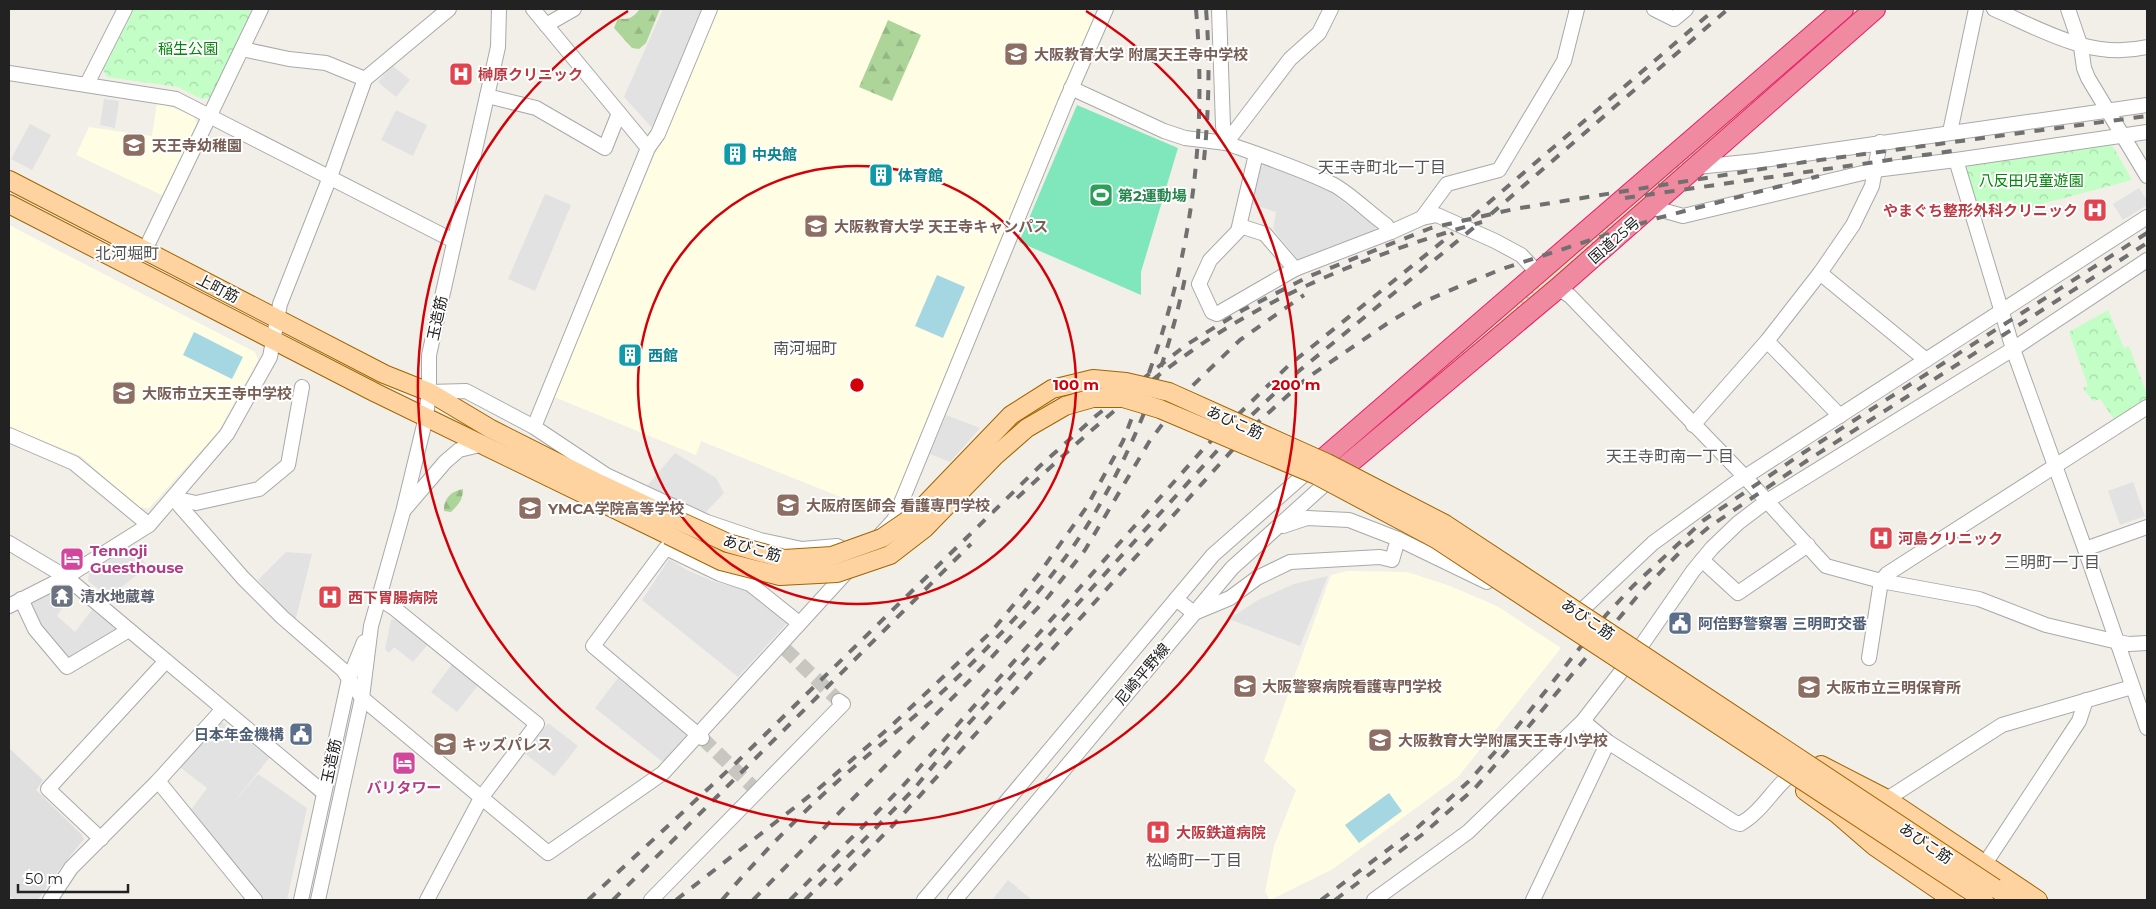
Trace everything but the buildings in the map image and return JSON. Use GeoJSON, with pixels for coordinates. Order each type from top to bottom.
{"type":"FeatureCollection","features":[{"type":"Feature","properties":{"kind":"highway","name":"国道25号"},"geometry":{"type":"LineString","coordinates":[[1316,465],[1843,9]]}},
{"type":"Feature","properties":{"kind":"highway","name":"国道25号"},"geometry":{"type":"LineString","coordinates":[[1347,465],[1558,288],[1875,9]]}},
{"type":"Feature","properties":{"kind":"main road","name":"上町筋"},"geometry":{"type":"LineString","coordinates":[[9,180],[384,374],[429,392]]}},
{"type":"Feature","properties":{"kind":"main road","name":"上町筋"},"geometry":{"type":"LineString","coordinates":[[9,204],[426,417]]}},
{"type":"Feature","properties":{"kind":"main road","name":"あびこ筋"},"geometry":{"type":"LineString","coordinates":[[426,417],[672,527],[784,559],[832,556],[882,538],[914,516],[1011,415],[1052,389],[1093,379],[1126,382],[1169,392],[1327,463],[1445,524],[1989,894],[2013,900]]}},
{"type":"Feature","properties":{"kind":"main road","name":"あびこ筋"},"geometry":{"type":"LineString","coordinates":[[429,392],[490,429],[598,483],[672,527]]}},
{"type":"Feature","properties":{"kind":"main road"},"geometry":{"type":"LineString","coordinates":[[1641,646],[1679,669],[1814,761],[1887,799],[2038,900]]}},
{"type":"Feature","properties":{"kind":"main road"},"geometry":{"type":"LineString","coordinates":[[1622,670],[1681,711],[1786,777],[1837,814],[1874,846],[1953,900]]}},
{"type":"Feature","properties":{"kind":"street"},"geometry":{"type":"LineString","coordinates":[[87,84],[125,9]]}},
{"type":"Feature","properties":{"kind":"street"},"geometry":{"type":"LineString","coordinates":[[145,250],[261,9]]}},
{"type":"Feature","properties":{"kind":"street"},"geometry":{"type":"LineString","coordinates":[[129,630],[67,667],[15,603],[66,577],[148,525],[227,434],[270,357],[280,304],[330,177],[365,78],[449,9]]}},
{"type":"Feature","properties":{"kind":"street","name":"玉造筋"},"geometry":{"type":"LineString","coordinates":[[318,900],[362,698],[371,626],[403,512],[426,417],[429,392],[429,355],[498,47],[499,9]]}},
{"type":"Feature","properties":{"kind":"street"},"geometry":{"type":"LineString","coordinates":[[533,9],[648,148]]}},
{"type":"Feature","properties":{"kind":"street"},"geometry":{"type":"LineString","coordinates":[[546,24],[574,9]]}},
{"type":"Feature","properties":{"kind":"street"},"geometry":{"type":"LineString","coordinates":[[534,427],[648,148],[658,134],[710,9]]}},
{"type":"Feature","properties":{"kind":"street"},"geometry":{"type":"LineString","coordinates":[[173,498],[243,578],[282,617],[342,670],[362,698],[548,853],[662,772],[700,736],[894,520],[1071,88],[1106,9]]}},
{"type":"Feature","properties":{"kind":"street"},"geometry":{"type":"LineString","coordinates":[[1219,9],[1223,126],[1226,143]]}},
{"type":"Feature","properties":{"kind":"street"},"geometry":{"type":"LineString","coordinates":[[1226,143],[1290,59],[1318,33],[1331,9]]}},
{"type":"Feature","properties":{"kind":"street"},"geometry":{"type":"LineString","coordinates":[[1422,218],[1447,184],[1499,170],[1564,61],[1577,9]]}},
{"type":"Feature","properties":{"kind":"street"},"geometry":{"type":"LineString","coordinates":[[1654,9],[1674,19],[1686,9]]}},
{"type":"Feature","properties":{"kind":"street"},"geometry":{"type":"LineString","coordinates":[[1950,132],[1976,9]]}},
{"type":"Feature","properties":{"kind":"street"},"geometry":{"type":"LineString","coordinates":[[1994,9],[2081,47],[2121,51],[2147,48]]}},
{"type":"Feature","properties":{"kind":"street"},"geometry":{"type":"LineString","coordinates":[[2068,9],[2081,47],[2084,68],[2147,176]]}},
{"type":"Feature","properties":{"kind":"street"},"geometry":{"type":"LineString","coordinates":[[242,49],[290,59],[326,63],[365,78]]}},
{"type":"Feature","properties":{"kind":"street"},"geometry":{"type":"LineString","coordinates":[[9,73],[176,99],[454,241]]}},
{"type":"Feature","properties":{"kind":"street"},"geometry":{"type":"LineString","coordinates":[[1071,88],[1164,131],[1185,138],[1226,143],[1335,186],[1386,225],[1390,232]]}},
{"type":"Feature","properties":{"kind":"street"},"geometry":{"type":"LineString","coordinates":[[487,96],[536,108],[604,148],[619,113]]}},
{"type":"Feature","properties":{"kind":"street"},"geometry":{"type":"LineString","coordinates":[[1697,167],[1756,161],[2147,105]]}},
{"type":"Feature","properties":{"kind":"street"},"geometry":{"type":"LineString","coordinates":[[1651,207],[1683,216],[1875,170],[2147,132]]}},
{"type":"Feature","properties":{"kind":"street"},"geometry":{"type":"LineString","coordinates":[[1694,424],[1767,341],[1820,273],[1853,225],[1872,186],[1880,142]]}},
{"type":"Feature","properties":{"kind":"street"},"geometry":{"type":"LineString","coordinates":[[1256,154],[1238,231],[1210,260],[1199,284],[1212,312],[1217,314],[1296,269],[1422,218],[1437,215],[1521,255],[1538,273]]}},
{"type":"Feature","properties":{"kind":"street"},"geometry":{"type":"LineString","coordinates":[[1956,160],[2013,349],[2054,468],[2085,548],[2147,728]]}},
{"type":"Feature","properties":{"kind":"street"},"geometry":{"type":"LineString","coordinates":[[1583,609],[1653,543],[1745,477],[2147,217]]}},
{"type":"Feature","properties":{"kind":"street"},"geometry":{"type":"LineString","coordinates":[[1240,226],[1265,234],[1296,269]]}},
{"type":"Feature","properties":{"kind":"street"},"geometry":{"type":"LineString","coordinates":[[1374,900],[1468,832],[1582,721],[1641,646],[1702,560],[1725,534],[1767,501],[2013,349],[2147,260]]}},
{"type":"Feature","properties":{"kind":"street"},"geometry":{"type":"LineString","coordinates":[[1820,273],[1926,360]]}},
{"type":"Feature","properties":{"kind":"street"},"geometry":{"type":"LineString","coordinates":[[1558,288],[1570,296],[1694,424],[1826,566],[1881,581],[1979,599],[2046,625],[2129,644],[2147,643]]}},
{"type":"Feature","properties":{"kind":"street"},"geometry":{"type":"LineString","coordinates":[[1767,341],[1840,416]]}},
{"type":"Feature","properties":{"kind":"street"},"geometry":{"type":"LineString","coordinates":[[173,498],[196,502],[259,489],[288,465],[302,387]]}},
{"type":"Feature","properties":{"kind":"street"},"geometry":{"type":"LineString","coordinates":[[429,392],[466,391],[534,427],[606,474],[707,522],[760,540],[802,549],[837,546],[860,557]]}},
{"type":"Feature","properties":{"kind":"street"},"geometry":{"type":"LineString","coordinates":[[1869,658],[1881,581],[1887,574],[2147,407]]}},
{"type":"Feature","properties":{"kind":"street"},"geometry":{"type":"LineString","coordinates":[[1351,434],[1347,465],[1373,498],[1475,574],[1622,670]]}},
{"type":"Feature","properties":{"kind":"street"},"geometry":{"type":"LineString","coordinates":[[9,435],[74,462],[148,525]]}},
{"type":"Feature","properties":{"kind":"street"},"geometry":{"type":"LineString","coordinates":[[403,512],[445,462],[459,450],[484,444]]}},
{"type":"Feature","properties":{"kind":"street"},"geometry":{"type":"LineString","coordinates":[[1316,465],[1347,465],[1532,575],[1641,646]]}},
{"type":"Feature","properties":{"kind":"street","name":"尼崎平野線"},"geometry":{"type":"LineString","coordinates":[[924,900],[1214,555],[1316,465]]}},
{"type":"Feature","properties":{"kind":"street","name":"尼崎平野線"},"geometry":{"type":"LineString","coordinates":[[955,900],[1232,568],[1347,465]]}},
{"type":"Feature","properties":{"kind":"street"},"geometry":{"type":"LineString","coordinates":[[1278,528],[1307,518],[1349,520],[1398,539],[1475,574]]}},
{"type":"Feature","properties":{"kind":"street"},"geometry":{"type":"LineString","coordinates":[[2085,548],[2147,527]]}},
{"type":"Feature","properties":{"kind":"street"},"geometry":{"type":"LineString","coordinates":[[1176,599],[1194,612],[1230,598],[1257,578],[1290,562],[1380,557],[1392,560],[1398,539]]}},
{"type":"Feature","properties":{"kind":"street"},"geometry":{"type":"LineString","coordinates":[[9,543],[66,577],[324,793]]}},
{"type":"Feature","properties":{"kind":"street"},"geometry":{"type":"LineString","coordinates":[[1702,560],[1738,593],[1808,545]]}},
{"type":"Feature","properties":{"kind":"street"},"geometry":{"type":"LineString","coordinates":[[700,736],[594,646],[666,548],[720,574],[750,584],[800,623]]}},
{"type":"Feature","properties":{"kind":"street"},"geometry":{"type":"LineString","coordinates":[[378,598],[394,608],[537,724],[482,798],[427,900]]}},
{"type":"Feature","properties":{"kind":"street","name":"玉造筋"},"geometry":{"type":"LineString","coordinates":[[301,900],[349,679],[371,626]]}},
{"type":"Feature","properties":{"kind":"street"},"geometry":{"type":"LineString","coordinates":[[100,839],[48,789],[166,661]]}},
{"type":"Feature","properties":{"kind":"street"},"geometry":{"type":"LineString","coordinates":[[1887,799],[2002,725],[2132,686]]}},
{"type":"Feature","properties":{"kind":"street"},"geometry":{"type":"LineString","coordinates":[[1961,900],[2079,722],[2086,700]]}},
{"type":"Feature","properties":{"kind":"street"},"geometry":{"type":"LineString","coordinates":[[652,900],[739,809],[755,789],[843,704],[840,701]]}},
{"type":"Feature","properties":{"kind":"street"},"geometry":{"type":"LineString","coordinates":[[50,900],[71,868],[158,781],[223,709]]}},
{"type":"Feature","properties":{"kind":"street"},"geometry":{"type":"LineString","coordinates":[[1582,721],[1608,742],[1740,824],[1749,819],[1786,777],[1814,761]]}},
{"type":"Feature","properties":{"kind":"street"},"geometry":{"type":"LineString","coordinates":[[1533,900],[1608,742]]}},
{"type":"Feature","properties":{"kind":"street"},"geometry":{"type":"LineString","coordinates":[[158,781],[255,900]]}},
{"type":"Feature","properties":{"kind":"shaded area"},"geometry":{"type":"Polygon","coordinates":[[[663,9],[705,9],[655,131],[624,97],[663,9]]]}},
{"type":"Feature","properties":{"kind":"shaded area","name":"大阪教育大学 天王寺キャンパス"},"geometry":{"type":"Polygon","coordinates":[[[715,9],[1089,9],[1087,13],[1094,17],[894,502],[873,510],[701,441],[696,455],[554,397],[715,9]]]}},
{"type":"Feature","properties":{"kind":"shaded area"},"geometry":{"type":"Polygon","coordinates":[[[392,65],[410,80],[396,97],[378,82],[392,65]]]}},
{"type":"Feature","properties":{"kind":"shaded area"},"geometry":{"type":"Polygon","coordinates":[[[104,99],[119,101],[115,128],[100,125],[104,99]]]}},
{"type":"Feature","properties":{"kind":"shaded area","name":"天王寺幼稚園"},"geometry":{"type":"Polygon","coordinates":[[[157,103],[193,116],[197,123],[164,196],[76,155],[89,127],[152,136],[157,103]]]}},
{"type":"Feature","properties":{"kind":"shaded area"},"geometry":{"type":"Polygon","coordinates":[[[396,110],[427,125],[413,156],[381,140],[396,110]]]}},
{"type":"Feature","properties":{"kind":"shaded area"},"geometry":{"type":"Polygon","coordinates":[[[30,124],[51,135],[32,170],[11,159],[30,124]]]}},
{"type":"Feature","properties":{"kind":"shaded area"},"geometry":{"type":"Polygon","coordinates":[[[1269,164],[1320,184],[1375,226],[1376,232],[1300,262],[1273,229],[1276,212],[1252,204],[1261,166],[1269,164]]]}},
{"type":"Feature","properties":{"kind":"shaded area"},"geometry":{"type":"Polygon","coordinates":[[[2139,188],[2147,200],[2147,205],[2123,220],[2113,204],[2139,188]]]}},
{"type":"Feature","properties":{"kind":"shaded area"},"geometry":{"type":"Polygon","coordinates":[[[545,194],[571,205],[535,291],[508,279],[545,194]]]}},
{"type":"Feature","properties":{"kind":"shaded area","name":"大阪市立天王寺中学校"},"geometry":{"type":"Polygon","coordinates":[[[9,225],[255,352],[258,360],[218,432],[149,508],[137,507],[81,456],[9,427],[9,225]]]}},
{"type":"Feature","properties":{"kind":"shaded area"},"geometry":{"type":"Polygon","coordinates":[[[946,415],[980,428],[950,462],[930,454],[946,415]]]}},
{"type":"Feature","properties":{"kind":"shaded area"},"geometry":{"type":"Polygon","coordinates":[[[675,453],[716,478],[724,493],[705,513],[646,487],[675,453]]]}},
{"type":"Feature","properties":{"kind":"shaded area"},"geometry":{"type":"Polygon","coordinates":[[[2133,482],[2145,516],[2120,525],[2108,491],[2133,482]]]}},
{"type":"Feature","properties":{"kind":"shaded area"},"geometry":{"type":"Polygon","coordinates":[[[130,546],[148,566],[109,597],[88,581],[89,573],[130,546]]]}},
{"type":"Feature","properties":{"kind":"shaded area"},"geometry":{"type":"Polygon","coordinates":[[[286,552],[312,554],[295,622],[258,580],[286,552]]]}},
{"type":"Feature","properties":{"kind":"shaded area"},"geometry":{"type":"Polygon","coordinates":[[[669,559],[687,570],[715,582],[745,589],[788,622],[738,677],[642,600],[669,559]]]}},
{"type":"Feature","properties":{"kind":"shaded area","name":"大阪教育大学附属天王寺小学校"},"geometry":{"type":"Polygon","coordinates":[[[1347,571],[1407,572],[1450,586],[1497,606],[1561,648],[1458,777],[1333,869],[1270,900],[1265,892],[1274,846],[1296,790],[1264,761],[1331,575],[1347,571]]]}},
{"type":"Feature","properties":{"kind":"shaded area"},"geometry":{"type":"Polygon","coordinates":[[[1328,576],[1300,646],[1229,619],[1258,600],[1294,584],[1328,576]]]}},
{"type":"Feature","properties":{"kind":"shaded area"},"geometry":{"type":"Polygon","coordinates":[[[53,593],[63,607],[57,616],[75,632],[92,610],[119,632],[68,661],[37,626],[28,604],[53,593]]]}},
{"type":"Feature","properties":{"kind":"shaded area"},"geometry":{"type":"Polygon","coordinates":[[[400,618],[429,643],[413,662],[394,647],[389,653],[385,649],[391,620],[400,618]]]}},
{"type":"Feature","properties":{"kind":"shaded area"},"geometry":{"type":"Polygon","coordinates":[[[453,663],[479,684],[457,712],[431,692],[453,663]]]}},
{"type":"Feature","properties":{"kind":"shaded area"},"geometry":{"type":"Polygon","coordinates":[[[618,678],[687,734],[664,763],[595,708],[618,678]]]}},
{"type":"Feature","properties":{"kind":"shaded area"},"geometry":{"type":"Polygon","coordinates":[[[216,723],[224,723],[270,757],[230,807],[258,774],[307,808],[287,900],[262,900],[190,811],[207,788],[177,765],[216,723]]]}},
{"type":"Feature","properties":{"kind":"shaded area"},"geometry":{"type":"Polygon","coordinates":[[[548,723],[578,746],[554,776],[524,753],[548,723]]]}},
{"type":"Feature","properties":{"kind":"shaded area"},"geometry":{"type":"Polygon","coordinates":[[[9,748],[43,780],[36,790],[84,839],[54,876],[38,900],[15,900],[9,896],[9,748]]]}},
{"type":"Feature","properties":{"kind":"shaded area"},"geometry":{"type":"Polygon","coordinates":[[[1008,880],[1032,900],[992,900],[1008,880]]]}},
{"type":"Feature","properties":{"kind":"green space","name":"稲生公園"},"geometry":{"type":"Polygon","coordinates":[[[134,9],[252,9],[211,97],[202,99],[178,87],[107,77],[103,70],[134,9]]]}},
{"type":"Feature","properties":{"kind":"green space"},"geometry":{"type":"Polygon","coordinates":[[[640,9],[660,9],[646,43],[639,49],[632,48],[614,28],[618,18],[630,18],[640,9]]]}},
{"type":"Feature","properties":{"kind":"green space"},"geometry":{"type":"Polygon","coordinates":[[[1857,9],[1864,9],[1580,259],[1379,428],[1376,425],[1577,254],[1857,9]]]}},
{"type":"Feature","properties":{"kind":"green space"},"geometry":{"type":"Polygon","coordinates":[[[888,20],[921,35],[892,101],[859,87],[888,20]]]}},
{"type":"Feature","properties":{"kind":"green space","name":"第2運動場"},"geometry":{"type":"Polygon","coordinates":[[[1077,105],[1178,148],[1141,272],[1141,295],[1019,242],[1077,105]]]}},
{"type":"Feature","properties":{"kind":"green space","name":"八反田児童遊園"},"geometry":{"type":"Polygon","coordinates":[[[2111,143],[2132,180],[2015,211],[2013,200],[1976,209],[1965,169],[1968,162],[2111,143]]]}},
{"type":"Feature","properties":{"kind":"green space"},"geometry":{"type":"Polygon","coordinates":[[[2108,310],[2124,348],[2129,346],[2147,395],[2147,398],[2114,419],[2100,399],[2093,401],[2083,388],[2088,386],[2069,332],[2108,310]]]}},
{"type":"Feature","properties":{"kind":"green space"},"geometry":{"type":"Polygon","coordinates":[[[463,489],[461,499],[456,507],[451,512],[444,511],[446,499],[463,489]]]}},
{"type":"Feature","properties":{"kind":"water"},"geometry":{"type":"Polygon","coordinates":[[[937,275],[965,287],[943,338],[915,326],[937,275]]]}},
{"type":"Feature","properties":{"kind":"water"},"geometry":{"type":"Polygon","coordinates":[[[194,332],[243,357],[232,379],[183,355],[194,332]]]}},
{"type":"Feature","properties":{"kind":"water"},"geometry":{"type":"Polygon","coordinates":[[[1389,793],[1402,811],[1359,843],[1345,825],[1389,793]]]}},
{"type":"Feature","properties":{"kind":"tunnel"},"geometry":{"type":"LineString","coordinates":[[785,649],[839,701]]}},
{"type":"Feature","properties":{"kind":"tunnel"},"geometry":{"type":"LineString","coordinates":[[702,738],[754,788]]}},
{"type":"Feature","properties":{"kind":"railway"},"geometry":{"type":"LineString","coordinates":[[1149,373],[1176,283],[1193,193],[1199,103],[1196,9]]}},
{"type":"Feature","properties":{"kind":"railway"},"geometry":{"type":"LineString","coordinates":[[1204,160],[1208,84],[1206,9]]}},
{"type":"Feature","properties":{"kind":"railway"},"geometry":{"type":"LineString","coordinates":[[1472,217],[1715,9]]}},
{"type":"Feature","properties":{"kind":"railway"},"geometry":{"type":"LineString","coordinates":[[1491,214],[1728,9]]}},
{"type":"Feature","properties":{"kind":"railway"},"geometry":{"type":"LineString","coordinates":[[588,900],[737,762],[1040,466],[1097,415],[1186,345],[1243,310],[1310,276],[1431,228],[1514,209],[1805,162],[2147,116]]}},
{"type":"Feature","properties":{"kind":"railway"},"geometry":{"type":"LineString","coordinates":[[1625,198],[1952,151]]}},
{"type":"Feature","properties":{"kind":"railway"},"geometry":{"type":"LineString","coordinates":[[835,885],[896,822],[1255,425],[1307,378],[1421,303],[1502,269],[1658,218],[1819,176]]}},
{"type":"Feature","properties":{"kind":"railway"},"geometry":{"type":"LineString","coordinates":[[1017,498],[1123,404],[1167,369],[1223,330],[1258,310],[1330,275],[1406,246],[1482,222]]}},
{"type":"Feature","properties":{"kind":"railway"},"geometry":{"type":"LineString","coordinates":[[805,900],[914,789],[960,733],[1236,430],[1294,375],[1477,225]]}},
{"type":"Feature","properties":{"kind":"railway"},"geometry":{"type":"LineString","coordinates":[[790,900],[901,788],[1206,446],[1288,366],[1453,233]]}},
{"type":"Feature","properties":{"kind":"railway"},"geometry":{"type":"LineString","coordinates":[[1321,900],[1418,827],[1468,782],[1513,732],[1606,615],[1633,586],[1704,520],[1803,453],[2147,233]]}},
{"type":"Feature","properties":{"kind":"railway"},"geometry":{"type":"LineString","coordinates":[[1335,900],[1423,834],[1475,788],[1640,593],[1685,547],[1709,527],[1808,460],[2147,243]]}},
{"type":"Feature","properties":{"kind":"railway"},"geometry":{"type":"LineString","coordinates":[[722,900],[767,850],[815,802],[941,693],[977,658],[1033,598],[1067,555],[1111,484],[1138,427],[1170,339],[1185,278]]}},
{"type":"Feature","properties":{"kind":"railway"},"geometry":{"type":"LineString","coordinates":[[753,900],[974,676],[1048,597],[1085,550],[1149,442],[1188,390],[1240,340],[1304,295]]}},
{"type":"Feature","properties":{"kind":"railway"},"geometry":{"type":"LineString","coordinates":[[676,900],[817,790],[890,727],[992,631],[1038,575],[1086,508],[1123,441],[1143,389]]}},
{"type":"Feature","properties":{"kind":"railway"},"geometry":{"type":"LineString","coordinates":[[613,900],[971,544]]}},
{"type":"Feature","properties":{"kind":"place","name":"大阪教育大学 附属天王寺中学校"},"geometry":{"type":"Point","coordinates":[1016,54]}},
{"type":"Feature","properties":{"kind":"place","name":"榊原クリニック"},"geometry":{"type":"Point","coordinates":[461,74]}},
{"type":"Feature","properties":{"kind":"place","name":"天王寺幼稚園"},"geometry":{"type":"Point","coordinates":[134,145]}},
{"type":"Feature","properties":{"kind":"place","name":"中央館"},"geometry":{"type":"Point","coordinates":[735,154]}},
{"type":"Feature","properties":{"kind":"place","name":"体育館"},"geometry":{"type":"Point","coordinates":[881,175]}},
{"type":"Feature","properties":{"kind":"place","name":"第2運動場"},"geometry":{"type":"Point","coordinates":[1101,195]}},
{"type":"Feature","properties":{"kind":"place","name":"やまぐち整形外科クリニック"},"geometry":{"type":"Point","coordinates":[2095,210]}},
{"type":"Feature","properties":{"kind":"place","name":"大阪教育大学 天王寺キャンパス"},"geometry":{"type":"Point","coordinates":[816,226]}},
{"type":"Feature","properties":{"kind":"place","name":"西館"},"geometry":{"type":"Point","coordinates":[630,355]}},
{"type":"Feature","properties":{"kind":"place","name":"大阪市立天王寺中学校"},"geometry":{"type":"Point","coordinates":[124,393]}},
{"type":"Feature","properties":{"kind":"place","name":"大阪府医師会 看護専門学校"},"geometry":{"type":"Point","coordinates":[788,505]}},
{"type":"Feature","properties":{"kind":"place","name":"YMCA学院高等学校"},"geometry":{"type":"Point","coordinates":[530,508]}},
{"type":"Feature","properties":{"kind":"place","name":"河島クリニック"},"geometry":{"type":"Point","coordinates":[1881,538]}},
{"type":"Feature","properties":{"kind":"place","name":"Tennoji Guesthouse"},"geometry":{"type":"Point","coordinates":[72,559]}},
{"type":"Feature","properties":{"kind":"place","name":"清水地蔵尊"},"geometry":{"type":"Point","coordinates":[62,596]}},
{"type":"Feature","properties":{"kind":"place","name":"西下胃腸病院"},"geometry":{"type":"Point","coordinates":[330,597]}},
{"type":"Feature","properties":{"kind":"place","name":"阿倍野警察署 三明町交番"},"geometry":{"type":"Point","coordinates":[1680,623]}},
{"type":"Feature","properties":{"kind":"place","name":"大阪警察病院看護専門学校"},"geometry":{"type":"Point","coordinates":[1245,686]}},
{"type":"Feature","properties":{"kind":"place","name":"大阪市立三明保育所"},"geometry":{"type":"Point","coordinates":[1809,687]}},
{"type":"Feature","properties":{"kind":"place","name":"日本年金機構"},"geometry":{"type":"Point","coordinates":[301,734]}},
{"type":"Feature","properties":{"kind":"place","name":"大阪教育大学附属天王寺小学校"},"geometry":{"type":"Point","coordinates":[1380,740]}},
{"type":"Feature","properties":{"kind":"place","name":"キッズパレス"},"geometry":{"type":"Point","coordinates":[445,744]}},
{"type":"Feature","properties":{"kind":"place","name":"バリタワー"},"geometry":{"type":"Point","coordinates":[404,763]}},
{"type":"Feature","properties":{"kind":"place","name":"大阪鉄道病院"},"geometry":{"type":"Point","coordinates":[1158,832]}},
{"type":"Feature","properties":{"kind":"district","name":"天王寺町北一丁目"},"geometry":{"type":"Point","coordinates":[1382,167]}},
{"type":"Feature","properties":{"kind":"district","name":"北河堀町"},"geometry":{"type":"Point","coordinates":[127,253]}},
{"type":"Feature","properties":{"kind":"district","name":"南河堀町"},"geometry":{"type":"Point","coordinates":[805,348]}},
{"type":"Feature","properties":{"kind":"district","name":"天王寺町南一丁目"},"geometry":{"type":"Point","coordinates":[1670,456]}},
{"type":"Feature","properties":{"kind":"district","name":"三明町一丁目"},"geometry":{"type":"Point","coordinates":[2052,562]}},
{"type":"Feature","properties":{"kind":"district","name":"松崎町一丁目"},"geometry":{"type":"Point","coordinates":[1194,860]}}]}
